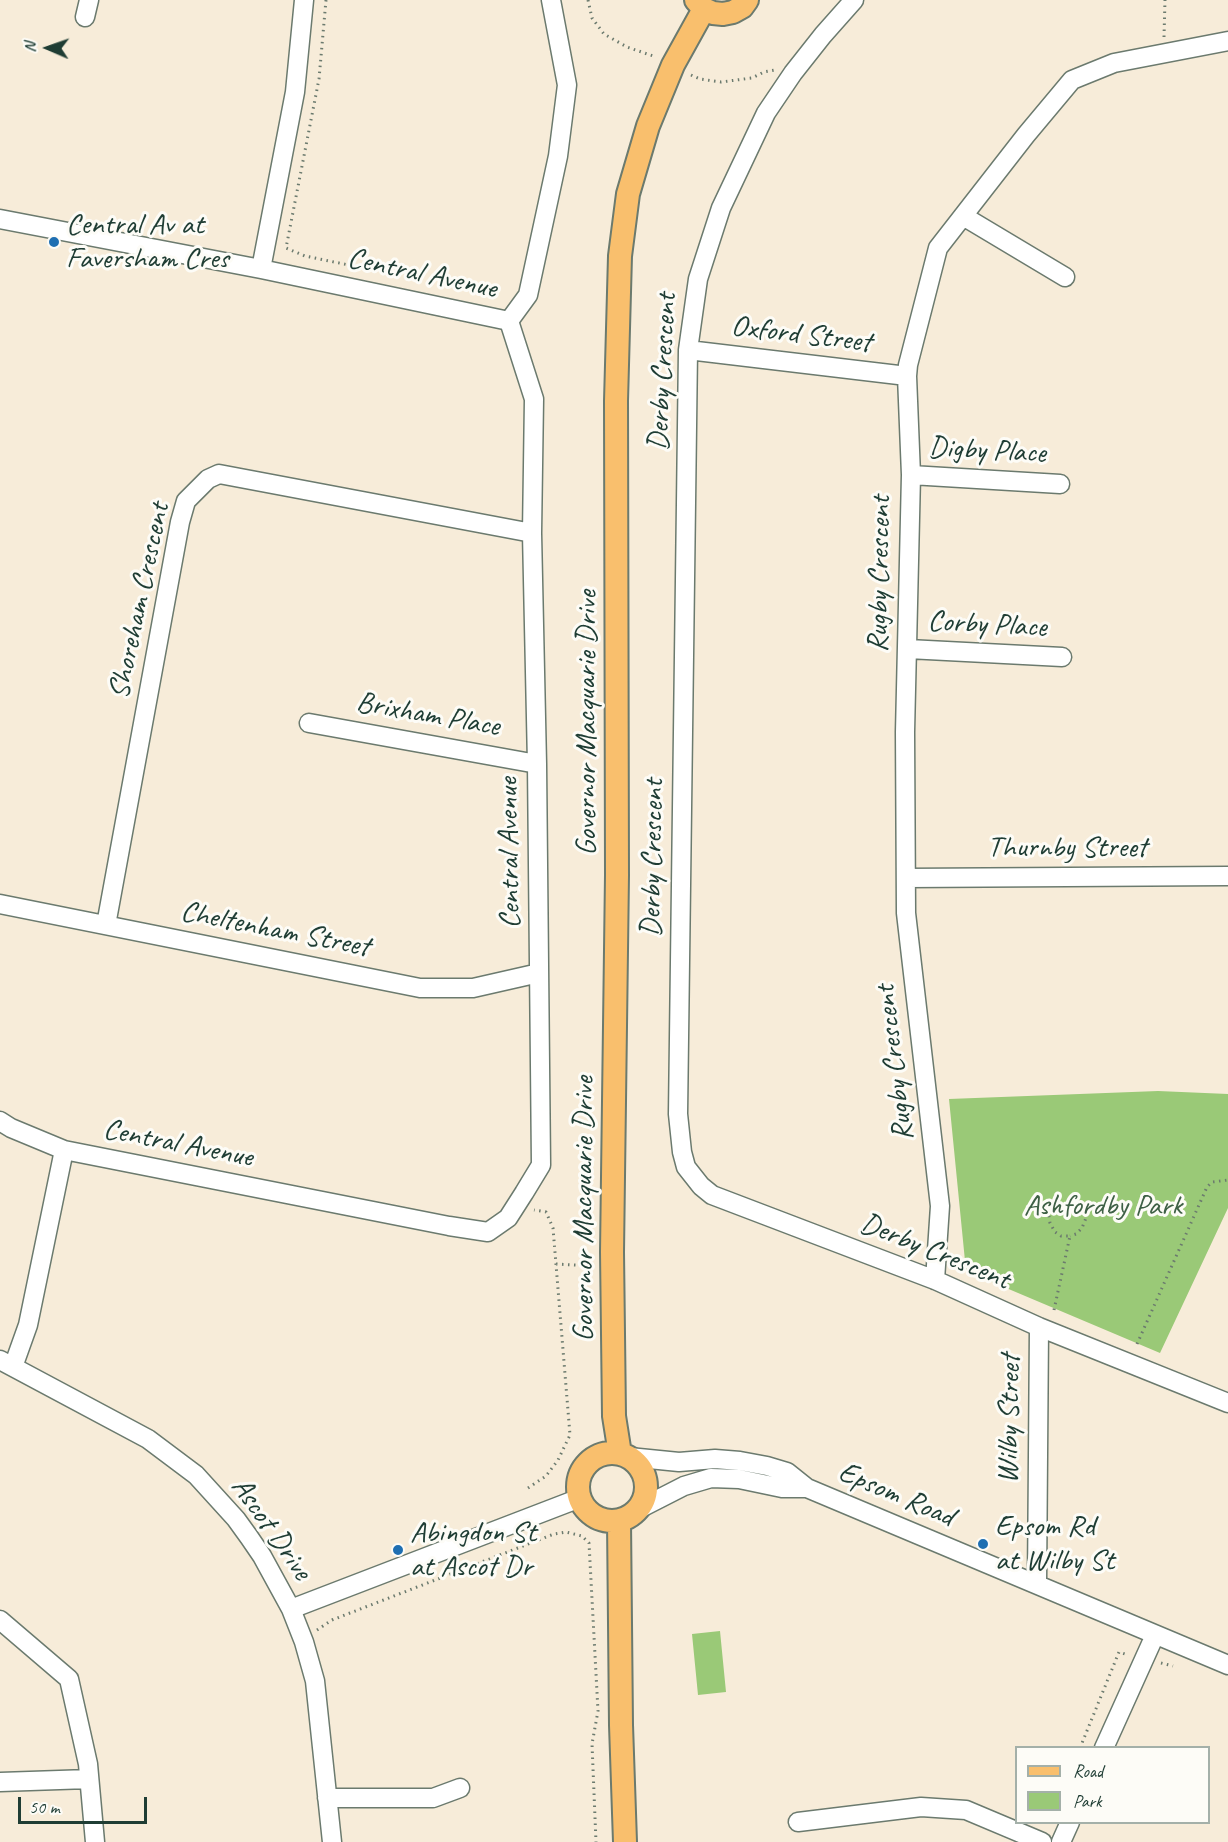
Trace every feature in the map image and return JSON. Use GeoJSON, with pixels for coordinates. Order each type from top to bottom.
{"type":"FeatureCollection","features":[{"type":"Feature","properties":{"kind":"main road"},"geometry":{"type":"LineString","coordinates":[[700,4],[713,13],[723,14],[742,7],[747,0]]}},
{"type":"Feature","properties":{"kind":"main road","name":"Governor Macquarie Drive"},"geometry":{"type":"LineString","coordinates":[[624,1455],[614,1416],[612,1205],[617,874],[616,401],[620,256],[628,194],[648,126],[700,4]]}},
{"type":"Feature","properties":{"kind":"main road"},"geometry":{"type":"LineString","coordinates":[[609,1453],[624,1455],[642,1472],[646,1491],[643,1502],[628,1515],[600,1519],[591,1514],[580,1498],[578,1488],[584,1468],[599,1455],[609,1453]]}},
{"type":"Feature","properties":{"kind":"main road"},"geometry":{"type":"LineString","coordinates":[[625,1842],[621,1725],[628,1515]]}},
{"type":"Feature","properties":{"kind":"street"},"geometry":{"type":"LineString","coordinates":[[261,268],[295,92],[304,0]]}},
{"type":"Feature","properties":{"kind":"street"},"geometry":{"type":"LineString","coordinates":[[509,321],[528,295],[558,156],[567,86],[551,0]]}},
{"type":"Feature","properties":{"kind":"street","name":"Derby Crescent"},"geometry":{"type":"LineString","coordinates":[[854,0],[793,72],[766,112],[721,208],[698,279],[688,350],[678,1114],[686,1167],[712,1195],[935,1280],[1040,1327],[1228,1403]]}},
{"type":"Feature","properties":{"kind":"street","name":"Rugby Crescent"},"geometry":{"type":"LineString","coordinates":[[935,1280],[940,1206],[906,913],[905,732],[911,475],[908,364],[938,248],[1072,80],[1113,63],[1228,41]]}},
{"type":"Feature","properties":{"kind":"street"},"geometry":{"type":"LineString","coordinates":[[963,216],[1065,276]]}},
{"type":"Feature","properties":{"kind":"street","name":"Central Avenue"},"geometry":{"type":"LineString","coordinates":[[0,222],[261,268],[509,321],[534,399],[532,533],[541,1165],[508,1218],[488,1232],[64,1150],[28,1325],[6,1364]]}},
{"type":"Feature","properties":{"kind":"street","name":"Oxford Street"},"geometry":{"type":"LineString","coordinates":[[688,350],[907,376]]}},
{"type":"Feature","properties":{"kind":"street","name":"Shoreham Crescent"},"geometry":{"type":"LineString","coordinates":[[106,925],[180,522],[186,501],[208,479],[219,474],[532,533]]}},
{"type":"Feature","properties":{"kind":"street","name":"Digby Place"},"geometry":{"type":"LineString","coordinates":[[911,475],[1060,484]]}},
{"type":"Feature","properties":{"kind":"street","name":"Corby Place"},"geometry":{"type":"LineString","coordinates":[[908,649],[1062,657]]}},
{"type":"Feature","properties":{"kind":"street","name":"Brixham Place"},"geometry":{"type":"LineString","coordinates":[[309,723],[537,764]]}},
{"type":"Feature","properties":{"kind":"street","name":"Thurnby Street"},"geometry":{"type":"LineString","coordinates":[[906,878],[1228,876]]}},
{"type":"Feature","properties":{"kind":"street","name":"Cheltenham Street"},"geometry":{"type":"LineString","coordinates":[[0,904],[420,988],[473,988],[539,973]]}},
{"type":"Feature","properties":{"kind":"street"},"geometry":{"type":"LineString","coordinates":[[0,1121],[11,1128],[64,1150]]}},
{"type":"Feature","properties":{"kind":"street","name":"Wilby Street"},"geometry":{"type":"LineString","coordinates":[[1036,1584],[1040,1327]]}},
{"type":"Feature","properties":{"kind":"street","name":"Ascot Drive"},"geometry":{"type":"LineString","coordinates":[[6,1364],[148,1439],[196,1475],[230,1512],[262,1556],[291,1609],[304,1642],[315,1681],[332,1842]]}},
{"type":"Feature","properties":{"kind":"street","name":"Epsom Road"},"geometry":{"type":"LineString","coordinates":[[624,1455],[679,1462],[715,1459],[740,1461],[787,1472],[807,1488],[1228,1665]]}},
{"type":"Feature","properties":{"kind":"street","name":"Epsom Road"},"geometry":{"type":"LineString","coordinates":[[628,1515],[684,1486],[711,1478],[739,1479],[782,1488],[807,1488]]}},
{"type":"Feature","properties":{"kind":"street"},"geometry":{"type":"LineString","coordinates":[[291,1609],[580,1498]]}},
{"type":"Feature","properties":{"kind":"street"},"geometry":{"type":"LineString","coordinates":[[0,1620],[69,1679],[88,1764],[95,1842]]}},
{"type":"Feature","properties":{"kind":"street"},"geometry":{"type":"LineString","coordinates":[[1105,1746],[1155,1635]]}},
{"type":"Feature","properties":{"kind":"street"},"geometry":{"type":"LineString","coordinates":[[0,1782],[89,1779]]}},
{"type":"Feature","properties":{"kind":"street"},"geometry":{"type":"LineString","coordinates":[[327,1798],[433,1798],[460,1788]]}},
{"type":"Feature","properties":{"kind":"street"},"geometry":{"type":"LineString","coordinates":[[798,1822],[921,1807],[966,1810],[1042,1842]]}},
{"type":"Feature","properties":{"kind":"street"},"geometry":{"type":"LineString","coordinates":[[1061,1842],[1069,1824]]}},
{"type":"Feature","properties":{"kind":"path"},"geometry":{"type":"LineString","coordinates":[[326,0],[319,79],[286,248],[305,256],[373,270]]}},
{"type":"Feature","properties":{"kind":"path"},"geometry":{"type":"LineString","coordinates":[[588,0],[592,18],[604,34],[627,47],[658,57]]}},
{"type":"Feature","properties":{"kind":"path"},"geometry":{"type":"LineString","coordinates":[[1164,54],[1165,0]]}},
{"type":"Feature","properties":{"kind":"path"},"geometry":{"type":"LineString","coordinates":[[687,73],[700,79],[721,82],[752,78],[764,72],[776,70]]}},
{"type":"Feature","properties":{"kind":"path"},"geometry":{"type":"LineString","coordinates":[[1137,1344],[1208,1187],[1212,1182],[1228,1180]]}},
{"type":"Feature","properties":{"kind":"path"},"geometry":{"type":"LineString","coordinates":[[1066,1203],[1080,1206],[1085,1211],[1086,1218],[1082,1228],[1070,1236],[1061,1236],[1055,1232],[1049,1216],[1054,1207],[1066,1203]]}},
{"type":"Feature","properties":{"kind":"path"},"geometry":{"type":"LineString","coordinates":[[527,1209],[546,1212],[553,1228],[570,1435],[558,1460],[546,1476],[528,1488]]}},
{"type":"Feature","properties":{"kind":"path"},"geometry":{"type":"LineString","coordinates":[[1054,1310],[1070,1236]]}},
{"type":"Feature","properties":{"kind":"path"},"geometry":{"type":"LineString","coordinates":[[556,1264],[594,1266]]}},
{"type":"Feature","properties":{"kind":"path"},"geometry":{"type":"LineString","coordinates":[[322,1625],[554,1534],[566,1532],[582,1536],[589,1543],[598,1711],[592,1744],[596,1842]]}},
{"type":"Feature","properties":{"kind":"path"},"geometry":{"type":"LineString","coordinates":[[1081,1746],[1119,1653]]}},
{"type":"Feature","properties":{"kind":"green space","name":"Ashfordby Park"},"geometry":{"type":"Polygon","coordinates":[[[1158,1091],[1228,1094],[1228,1208],[1160,1353],[966,1271],[949,1099],[1158,1091]]]}},
{"type":"Feature","properties":{"kind":"green space"},"geometry":{"type":"Polygon","coordinates":[[[720,1631],[726,1692],[698,1695],[692,1634],[720,1631]]]}},
{"type":"Feature","properties":{"kind":"place","name":"Central Av at Faversham Cres"},"geometry":{"type":"Point","coordinates":[54,242]}},
{"type":"Feature","properties":{"kind":"place","name":"Epsom Rd at Wilby St"},"geometry":{"type":"Point","coordinates":[983,1544]}},
{"type":"Feature","properties":{"kind":"place","name":"Abingdon St at Ascot Dr"},"geometry":{"type":"Point","coordinates":[398,1550]}}]}
